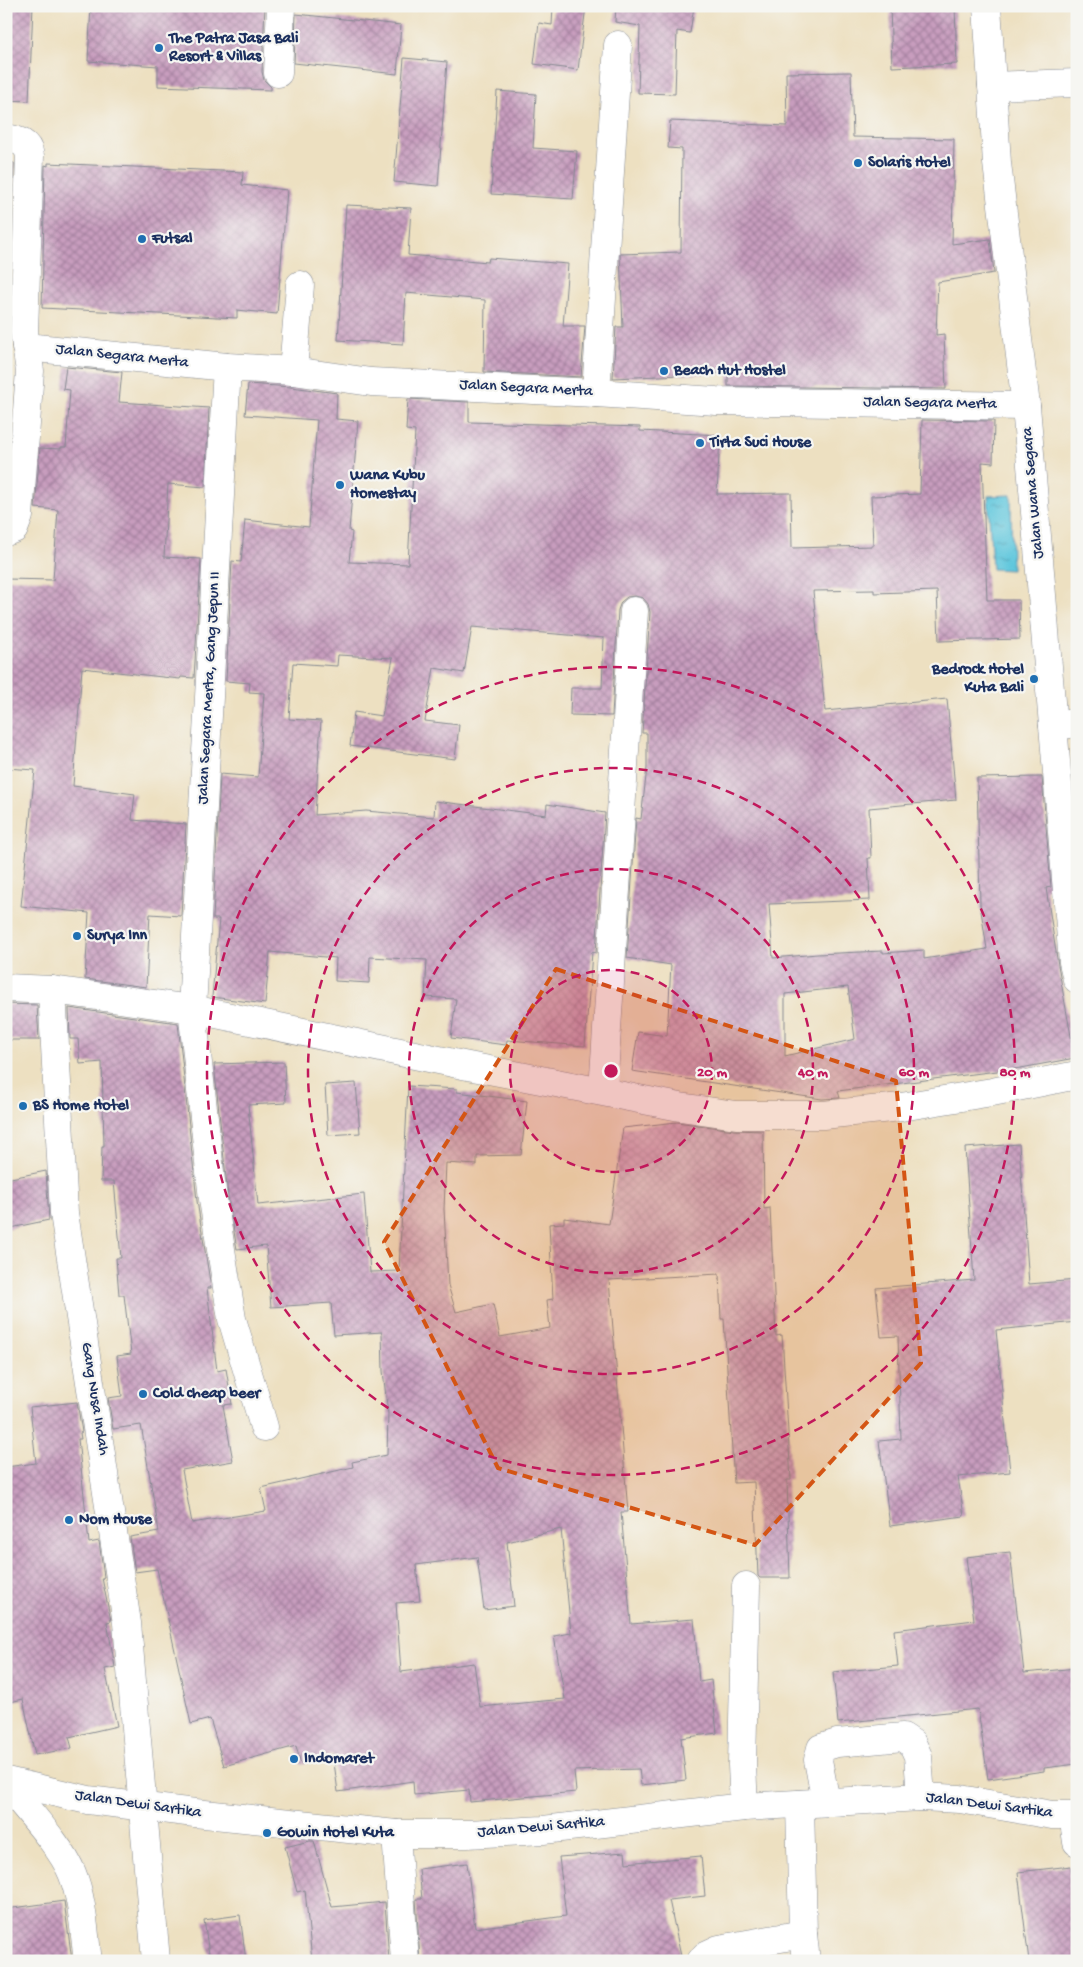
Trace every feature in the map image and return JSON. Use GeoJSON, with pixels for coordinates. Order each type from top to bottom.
{"type":"FeatureCollection","features":[{"type":"Feature","properties":{"kind":"street"},"geometry":{"type":"LineString","coordinates":[[278,73],[281,6]]}},
{"type":"Feature","properties":{"kind":"street","name":"Jalan Wana Segara"},"geometry":{"type":"LineString","coordinates":[[987,6],[997,163],[1065,724],[1073,962],[1077,979]]}},
{"type":"Feature","properties":{"kind":"street"},"geometry":{"type":"LineString","coordinates":[[596,392],[618,45]]}},
{"type":"Feature","properties":{"kind":"street"},"geometry":{"type":"LineString","coordinates":[[992,86],[1077,83]]}},
{"type":"Feature","properties":{"kind":"street"},"geometry":{"type":"LineString","coordinates":[[6,138],[23,143],[27,146],[30,156],[15,318],[26,347],[30,371],[19,516],[14,529],[6,532]]}},
{"type":"Feature","properties":{"kind":"street"},"geometry":{"type":"LineString","coordinates":[[293,371],[300,285]]}},
{"type":"Feature","properties":{"kind":"street","name":"Jalan Segara Merta"},"geometry":{"type":"LineString","coordinates":[[26,347],[227,367],[293,371],[371,382],[596,392],[716,401],[1026,406]]}},
{"type":"Feature","properties":{"kind":"street","name":"Jalan Segara Merta, Gang Jepun II"},"geometry":{"type":"LineString","coordinates":[[227,367],[192,1008],[213,1199],[232,1319],[264,1428]]}},
{"type":"Feature","properties":{"kind":"street"},"geometry":{"type":"LineString","coordinates":[[602,1091],[634,610]]}},
{"type":"Feature","properties":{"kind":"street"},"geometry":{"type":"LineString","coordinates":[[6,988],[52,990],[192,1008],[464,1065],[680,1107],[736,1115],[824,1115],[901,1107],[992,1092],[1077,1074]]}},
{"type":"Feature","properties":{"kind":"street","name":"Gang Nusa Indah"},"geometry":{"type":"LineString","coordinates":[[52,990],[64,1213],[127,1623],[156,1961]]}},
{"type":"Feature","properties":{"kind":"street"},"geometry":{"type":"LineString","coordinates":[[744,1808],[742,1764],[746,1586]]}},
{"type":"Feature","properties":{"kind":"street"},"geometry":{"type":"LineString","coordinates":[[806,1961],[803,1934],[813,1803],[818,1760],[822,1748],[837,1743],[903,1737],[912,1743],[918,1756],[920,1797]]}},
{"type":"Feature","properties":{"kind":"street"},"geometry":{"type":"LineString","coordinates":[[6,1782],[54,1844],[72,1872],[79,1896],[88,1961]]}},
{"type":"Feature","properties":{"kind":"street","name":"Jalan Dewi Sartika"},"geometry":{"type":"LineString","coordinates":[[6,1782],[88,1800],[396,1834],[467,1834],[543,1830],[744,1808],[920,1797],[960,1799],[1052,1815],[1075,1815]]}},
{"type":"Feature","properties":{"kind":"street"},"geometry":{"type":"LineString","coordinates":[[1075,1815],[1077,1842]]}},
{"type":"Feature","properties":{"kind":"street"},"geometry":{"type":"LineString","coordinates":[[396,1834],[405,1961]]}},
{"type":"Feature","properties":{"kind":"street"},"geometry":{"type":"LineString","coordinates":[[701,1961],[706,1955],[719,1949],[803,1934]]}},
{"type":"Feature","properties":{"kind":"highlighted area"},"geometry":{"type":"Polygon","coordinates":[[[556,969],[896,1081],[921,1363],[755,1545],[498,1468],[384,1242],[556,969]]]}},
{"type":"Feature","properties":{"kind":"water"},"geometry":{"type":"Polygon","coordinates":[[[1011,495],[1012,570],[992,569],[988,496],[1011,495]]]}},
{"type":"Feature","properties":{"kind":"building"},"geometry":{"type":"Polygon","coordinates":[[[6,6],[33,6],[29,101],[6,100],[6,6]]]}},
{"type":"Feature","properties":{"kind":"building"},"geometry":{"type":"Polygon","coordinates":[[[91,6],[265,6],[262,72],[264,80],[271,87],[271,90],[158,86],[158,66],[88,61],[91,6]]]}},
{"type":"Feature","properties":{"kind":"building"},"geometry":{"type":"Polygon","coordinates":[[[553,6],[586,6],[578,70],[534,64],[539,23],[552,25],[553,6]]]}},
{"type":"Feature","properties":{"kind":"building"},"geometry":{"type":"Polygon","coordinates":[[[616,6],[694,6],[690,33],[677,31],[675,94],[638,93],[640,26],[615,22],[616,6]]]}},
{"type":"Feature","properties":{"kind":"building"},"geometry":{"type":"Polygon","coordinates":[[[890,6],[955,6],[957,64],[892,67],[890,6]]]}},
{"type":"Feature","properties":{"kind":"building"},"geometry":{"type":"Polygon","coordinates":[[[296,14],[401,25],[397,74],[294,63],[296,14]]]}},
{"type":"Feature","properties":{"kind":"building"},"geometry":{"type":"Polygon","coordinates":[[[404,58],[447,62],[438,186],[394,182],[404,58]]]}},
{"type":"Feature","properties":{"kind":"building"},"geometry":{"type":"Polygon","coordinates":[[[851,72],[853,137],[954,139],[952,244],[990,239],[994,273],[938,282],[936,335],[944,334],[946,389],[728,386],[728,373],[613,378],[616,327],[623,327],[620,254],[681,252],[682,149],[668,148],[670,121],[787,126],[786,73],[851,72]]]}},
{"type":"Feature","properties":{"kind":"building"},"geometry":{"type":"Polygon","coordinates":[[[497,91],[536,94],[533,148],[577,151],[573,199],[491,194],[497,91]]]}},
{"type":"Feature","properties":{"kind":"building"},"geometry":{"type":"Polygon","coordinates":[[[6,162],[14,163],[11,245],[6,244],[6,162]]]}},
{"type":"Feature","properties":{"kind":"building"},"geometry":{"type":"Polygon","coordinates":[[[48,163],[243,172],[242,185],[287,190],[277,314],[237,310],[237,318],[42,308],[45,165],[48,166],[48,163]]]}},
{"type":"Feature","properties":{"kind":"building"},"geometry":{"type":"Polygon","coordinates":[[[346,205],[411,208],[408,255],[488,262],[489,258],[568,264],[563,326],[585,326],[581,377],[484,372],[485,300],[406,293],[403,344],[338,340],[346,205]]]}},
{"type":"Feature","properties":{"kind":"building"},"geometry":{"type":"Polygon","coordinates":[[[66,367],[122,372],[119,402],[209,408],[205,487],[168,484],[164,557],[201,559],[194,678],[181,677],[180,679],[82,668],[73,786],[135,794],[132,820],[186,824],[181,916],[150,914],[146,987],[85,979],[89,913],[21,906],[35,770],[6,768],[6,579],[53,580],[58,510],[35,508],[40,448],[61,449],[61,447],[66,447],[70,390],[63,389],[66,367]]]}},
{"type":"Feature","properties":{"kind":"building"},"geometry":{"type":"Polygon","coordinates":[[[248,384],[337,393],[336,419],[358,421],[349,531],[352,532],[349,562],[408,564],[415,431],[406,430],[408,399],[469,402],[469,422],[640,427],[640,431],[720,435],[717,494],[791,493],[792,548],[873,546],[871,496],[920,494],[922,420],[994,421],[993,463],[982,462],[987,600],[1019,600],[1020,639],[939,641],[937,591],[874,593],[874,590],[813,591],[825,711],[947,699],[956,800],[869,808],[871,858],[868,858],[870,900],[769,904],[773,958],[817,954],[924,950],[924,959],[987,949],[980,904],[977,778],[1042,777],[1051,887],[1046,888],[1075,1058],[1021,1068],[838,1091],[840,1098],[822,1099],[632,1071],[638,1032],[667,1036],[671,965],[627,958],[636,818],[641,819],[647,768],[647,733],[642,733],[650,612],[648,604],[643,598],[635,596],[627,597],[621,602],[618,610],[612,716],[570,715],[571,688],[602,688],[604,638],[472,627],[464,673],[434,668],[425,721],[459,725],[455,759],[350,746],[354,712],[382,716],[393,658],[338,655],[337,666],[293,663],[289,719],[321,721],[315,815],[366,811],[434,817],[435,801],[546,815],[547,804],[605,813],[596,953],[592,952],[585,1046],[507,1040],[506,1045],[451,1038],[456,999],[425,997],[427,960],[370,957],[369,983],[335,981],[336,958],[270,952],[265,1004],[212,997],[219,919],[213,919],[220,774],[258,777],[264,693],[249,692],[250,683],[226,681],[232,561],[241,562],[245,520],[309,527],[317,420],[245,415],[248,384]],[[848,987],[785,994],[785,1056],[855,1039],[848,987]]]}},
{"type":"Feature","properties":{"kind":"building"},"geometry":{"type":"Polygon","coordinates":[[[6,1004],[37,1005],[39,1040],[6,1040],[6,1004]]]}},
{"type":"Feature","properties":{"kind":"building"},"geometry":{"type":"Polygon","coordinates":[[[69,1008],[178,1023],[197,1201],[211,1288],[207,1288],[217,1371],[226,1369],[232,1404],[223,1405],[233,1461],[182,1470],[192,1523],[266,1511],[261,1488],[353,1467],[352,1462],[387,1455],[388,1414],[383,1371],[382,1332],[334,1335],[331,1303],[271,1307],[266,1246],[237,1249],[228,1197],[214,1064],[284,1062],[286,1103],[248,1105],[258,1205],[364,1194],[370,1272],[399,1271],[408,1086],[457,1089],[457,1092],[527,1101],[521,1155],[477,1156],[477,1165],[446,1163],[444,1209],[448,1285],[456,1312],[493,1304],[500,1337],[550,1328],[547,1300],[553,1299],[549,1224],[564,1223],[564,1218],[609,1224],[623,1128],[677,1122],[734,1130],[763,1131],[764,1209],[770,1208],[776,1336],[782,1335],[791,1480],[787,1480],[790,1578],[760,1578],[758,1576],[754,1482],[734,1483],[724,1319],[721,1319],[719,1274],[609,1280],[628,1512],[621,1512],[631,1624],[694,1619],[699,1682],[711,1680],[717,1733],[681,1738],[686,1780],[641,1785],[639,1769],[574,1771],[576,1792],[470,1802],[469,1790],[414,1795],[413,1781],[338,1792],[333,1755],[301,1764],[296,1746],[224,1766],[210,1719],[191,1724],[157,1569],[135,1572],[130,1537],[159,1532],[141,1425],[113,1429],[108,1398],[122,1396],[117,1356],[131,1354],[124,1295],[119,1295],[116,1258],[121,1258],[114,1181],[101,1181],[102,1146],[104,1146],[102,1062],[80,1064],[78,1039],[70,1039],[69,1008]],[[561,1529],[507,1542],[514,1606],[484,1610],[477,1557],[416,1565],[420,1601],[396,1603],[401,1672],[474,1663],[480,1707],[565,1699],[554,1636],[571,1633],[561,1529]]]}},
{"type":"Feature","properties":{"kind":"building"},"geometry":{"type":"Polygon","coordinates":[[[356,1083],[360,1133],[328,1135],[325,1085],[356,1083]]]}},
{"type":"Feature","properties":{"kind":"building"},"geometry":{"type":"Polygon","coordinates":[[[1019,1144],[1029,1284],[1077,1280],[1077,1322],[996,1330],[1010,1472],[958,1477],[964,1516],[890,1526],[879,1441],[901,1439],[898,1336],[881,1337],[876,1288],[974,1280],[965,1148],[1019,1144]]]}},
{"type":"Feature","properties":{"kind":"building"},"geometry":{"type":"Polygon","coordinates":[[[46,1171],[49,1220],[6,1229],[6,1179],[46,1171]]]}},
{"type":"Feature","properties":{"kind":"building"},"geometry":{"type":"Polygon","coordinates":[[[77,1402],[82,1432],[80,1433],[81,1439],[78,1439],[89,1543],[99,1541],[104,1577],[102,1578],[111,1621],[107,1622],[115,1667],[105,1669],[117,1726],[69,1737],[72,1748],[35,1755],[23,1699],[6,1703],[6,1467],[36,1463],[30,1407],[77,1402]]]}},
{"type":"Feature","properties":{"kind":"building"},"geometry":{"type":"Polygon","coordinates":[[[1010,1552],[1024,1673],[1077,1668],[1077,1764],[1044,1768],[1044,1771],[988,1779],[978,1709],[838,1723],[833,1672],[898,1666],[894,1630],[974,1620],[966,1557],[1010,1552]]]}},
{"type":"Feature","properties":{"kind":"building"},"geometry":{"type":"Polygon","coordinates":[[[314,1841],[332,1907],[385,1902],[389,1961],[312,1961],[305,1890],[297,1892],[285,1847],[314,1841]]]}},
{"type":"Feature","properties":{"kind":"building"},"geometry":{"type":"Polygon","coordinates":[[[625,1852],[626,1863],[701,1856],[705,1896],[669,1900],[682,1961],[420,1961],[416,1899],[422,1899],[419,1869],[467,1863],[475,1928],[566,1916],[559,1857],[625,1852]]]}},
{"type":"Feature","properties":{"kind":"building"},"geometry":{"type":"Polygon","coordinates":[[[1071,1866],[1077,1913],[1077,1961],[1029,1961],[1018,1872],[1071,1866]]]}},
{"type":"Feature","properties":{"kind":"building"},"geometry":{"type":"Polygon","coordinates":[[[64,1901],[72,1961],[6,1961],[6,1909],[64,1901]]]}},
{"type":"Feature","properties":{"kind":"building"},"geometry":{"type":"Polygon","coordinates":[[[240,1915],[246,1961],[210,1961],[204,1920],[240,1915]]]}},
{"type":"Feature","properties":{"kind":"place","name":"The Patra Jasa Bali Resort & Villas"},"geometry":{"type":"Point","coordinates":[159,48]}},
{"type":"Feature","properties":{"kind":"place","name":"Solaris Hotel"},"geometry":{"type":"Point","coordinates":[858,163]}},
{"type":"Feature","properties":{"kind":"place","name":"Futsal"},"geometry":{"type":"Point","coordinates":[142,239]}},
{"type":"Feature","properties":{"kind":"place","name":"Beach Hut Hostel"},"geometry":{"type":"Point","coordinates":[664,371]}},
{"type":"Feature","properties":{"kind":"place","name":"Tirta Suci House"},"geometry":{"type":"Point","coordinates":[700,443]}},
{"type":"Feature","properties":{"kind":"place","name":"Wana Kubu Homestay"},"geometry":{"type":"Point","coordinates":[340,485]}},
{"type":"Feature","properties":{"kind":"place","name":"Bedrock Hotel Kuta Bali"},"geometry":{"type":"Point","coordinates":[1034,679]}},
{"type":"Feature","properties":{"kind":"place","name":"Surya Inn"},"geometry":{"type":"Point","coordinates":[77,936]}},
{"type":"Feature","properties":{"kind":"place","name":"BS Home Hotel"},"geometry":{"type":"Point","coordinates":[23,1106]}},
{"type":"Feature","properties":{"kind":"place","name":"Cold cheap beer"},"geometry":{"type":"Point","coordinates":[143,1394]}},
{"type":"Feature","properties":{"kind":"place","name":"Nom House"},"geometry":{"type":"Point","coordinates":[69,1520]}},
{"type":"Feature","properties":{"kind":"place","name":"Indomaret"},"geometry":{"type":"Point","coordinates":[294,1759]}},
{"type":"Feature","properties":{"kind":"place","name":"Gowin Hotel Kuta"},"geometry":{"type":"Point","coordinates":[267,1833]}}]}
